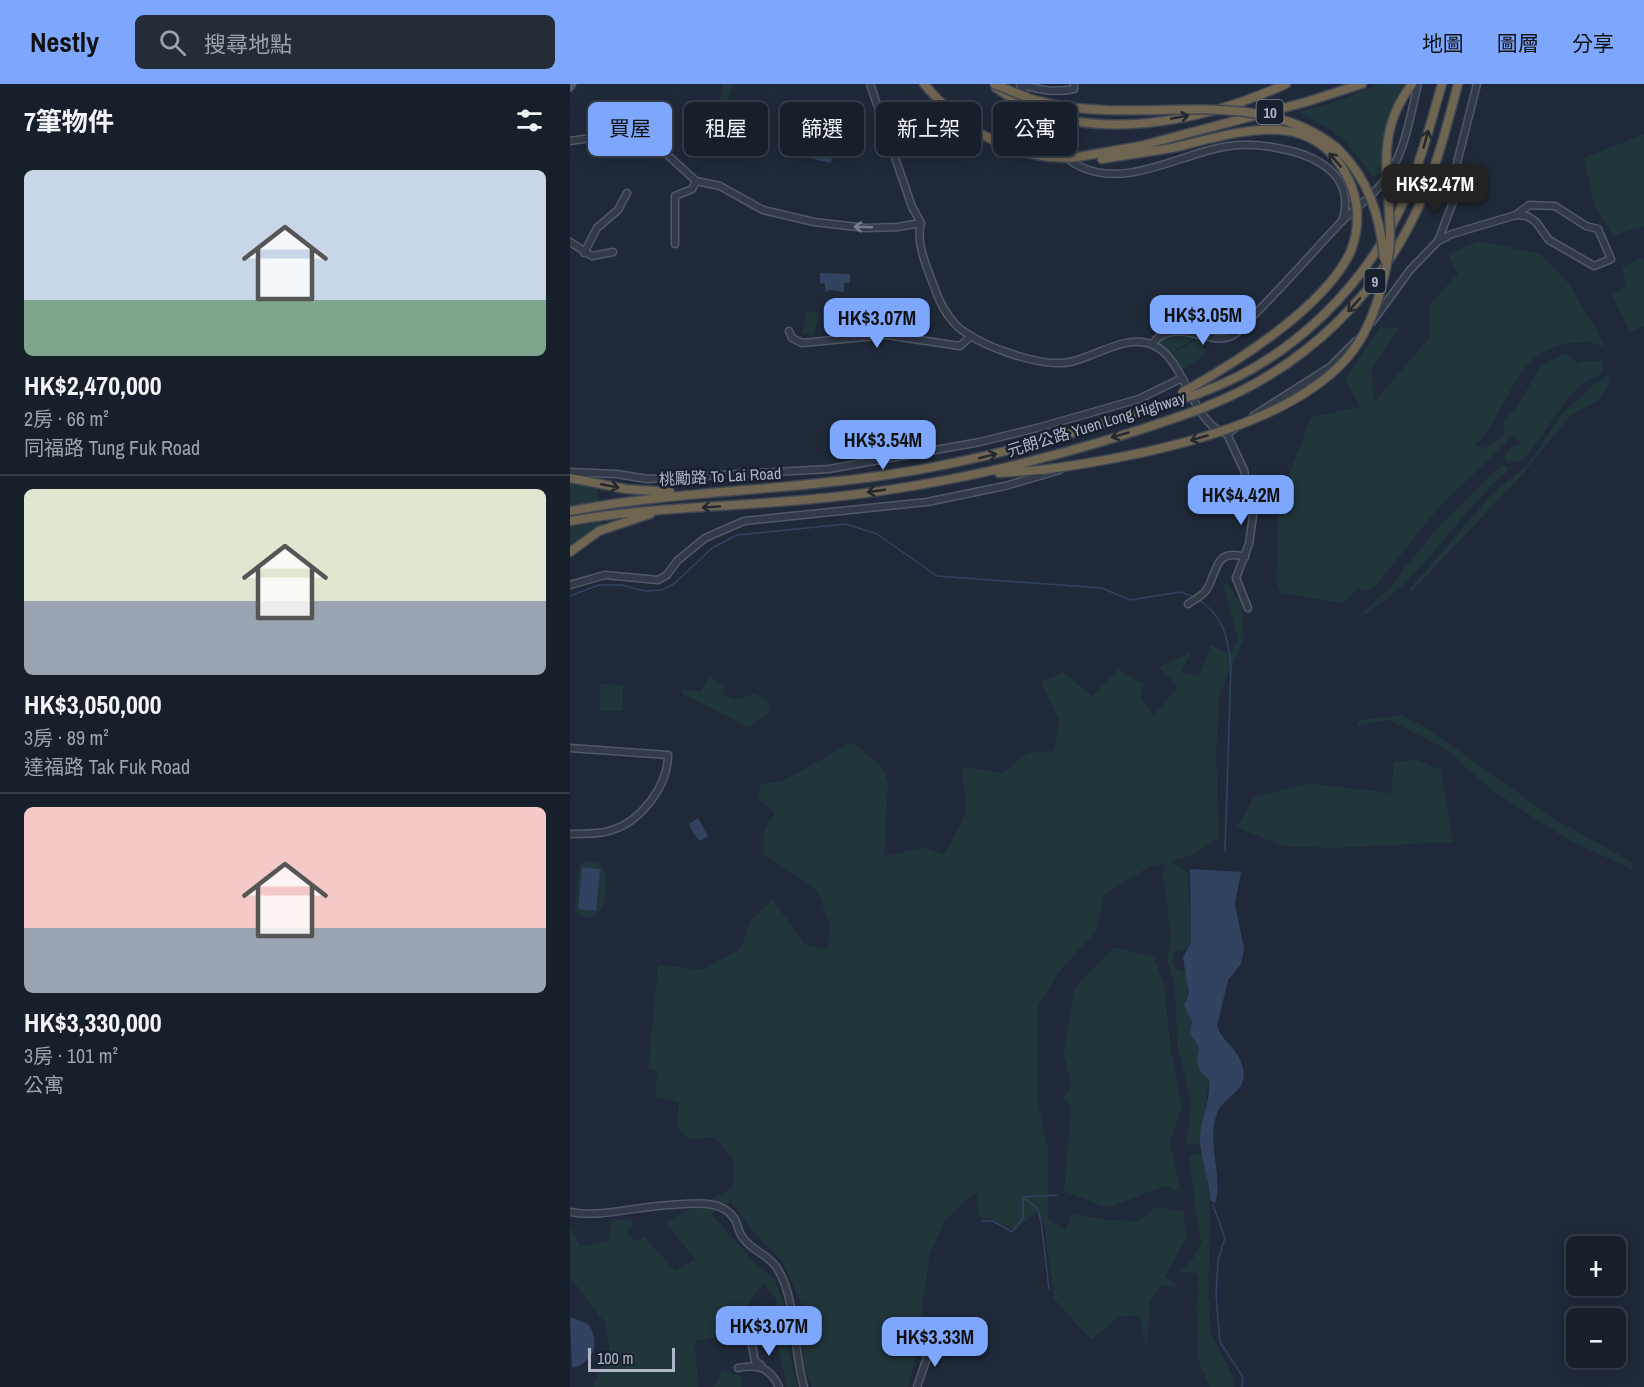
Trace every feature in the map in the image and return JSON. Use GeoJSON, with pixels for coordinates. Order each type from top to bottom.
{"type":"FeatureCollection","features":[{"type":"Feature","properties":{"kind":"highway","name":"10"},"geometry":{"type":"LineString","coordinates":[[924,84],[955,116],[993,141],[1030,154],[1072,158],[1140,146],[1322,98],[1362,84]]}},
{"type":"Feature","properties":{"kind":"highway","name":"10"},"geometry":{"type":"LineString","coordinates":[[992,84],[1029,109],[1076,122],[1106,124],[1164,120],[1200,113],[1239,102],[1286,84]]}},
{"type":"Feature","properties":{"kind":"highway"},"geometry":{"type":"LineString","coordinates":[[992,84],[1031,99],[1074,109],[1234,104],[1259,107],[1295,119],[1328,139],[1349,161],[1365,183],[1377,214],[1385,269]]}},
{"type":"Feature","properties":{"kind":"highway"},"geometry":{"type":"LineString","coordinates":[[981,474],[1041,470],[1127,457],[1200,438],[1305,393],[1340,366],[1360,340],[1377,306],[1390,245],[1386,144],[1393,115],[1412,84]]}},
{"type":"Feature","properties":{"kind":"highway","name":"元朗公路 Yuen Long Highway"},"geometry":{"type":"LineString","coordinates":[[574,515],[691,494],[821,484],[976,459],[1052,441],[1153,408],[1241,374],[1282,350],[1323,315],[1360,274],[1389,232],[1407,195],[1442,84]]}},
{"type":"Feature","properties":{"kind":"highway","name":"元朗公路 Yuen Long Highway"},"geometry":{"type":"LineString","coordinates":[[574,515],[660,511],[823,498],[981,474],[1161,423],[1196,411],[1255,384],[1292,362],[1335,326],[1377,278],[1401,240],[1424,195],[1458,84]]}},
{"type":"Feature","properties":{"kind":"highway"},"geometry":{"type":"LineString","coordinates":[[1072,158],[1096,160],[1132,156],[1254,129],[1295,133],[1326,150],[1340,165],[1350,182],[1356,202],[1357,222],[1350,253],[1333,280],[1261,343],[1209,377],[1195,390]]}},
{"type":"Feature","properties":{"kind":"highway"},"geometry":{"type":"LineString","coordinates":[[570,478],[626,489],[691,494]]}},
{"type":"Feature","properties":{"kind":"highway","name":"9"},"geometry":{"type":"LineString","coordinates":[[570,552],[599,531],[660,511]]}},
{"type":"Feature","properties":{"kind":"street"},"geometry":{"type":"LineString","coordinates":[[870,84],[912,207],[921,223],[920,241],[938,298],[956,325],[970,336],[1028,359],[1056,363],[1070,362],[1118,345],[1142,342],[1152,344],[1164,353],[1209,422],[1227,434],[1244,470],[1253,516],[1245,556],[1236,578],[1248,608]]}},
{"type":"Feature","properties":{"kind":"street"},"geometry":{"type":"LineString","coordinates":[[1020,84],[1040,90],[1061,92],[1074,89],[1074,84]]}},
{"type":"Feature","properties":{"kind":"street"},"geometry":{"type":"LineString","coordinates":[[1020,84],[1052,144],[1082,168],[1100,173],[1122,173],[1223,147],[1243,145],[1276,147],[1305,154],[1328,167],[1340,181],[1346,211],[1342,221]]}},
{"type":"Feature","properties":{"kind":"street"},"geometry":{"type":"LineString","coordinates":[[1152,344],[1162,335],[1176,332],[1192,332],[1221,339],[1233,335],[1290,280],[1342,221],[1384,182],[1393,166],[1418,84]]}},
{"type":"Feature","properties":{"kind":"street"},"geometry":{"type":"LineString","coordinates":[[1438,241],[1455,198],[1454,176],[1478,84]]}},
{"type":"Feature","properties":{"kind":"street"},"geometry":{"type":"LineString","coordinates":[[570,141],[596,137],[659,147],[696,181],[720,186],[763,210],[814,222],[866,228],[898,227],[921,223]]}},
{"type":"Feature","properties":{"kind":"street"},"geometry":{"type":"LineString","coordinates":[[675,244],[675,196],[692,189],[696,181]]}},
{"type":"Feature","properties":{"kind":"street"},"geometry":{"type":"LineString","coordinates":[[584,253],[597,228],[618,210],[627,193]]}},
{"type":"Feature","properties":{"kind":"street"},"geometry":{"type":"LineString","coordinates":[[1227,434],[1330,367],[1358,340],[1410,270],[1438,241],[1452,234],[1516,215],[1529,205],[1555,206],[1586,226],[1598,229],[1611,259],[1594,266],[1585,263],[1549,240],[1536,222],[1527,216],[1516,215]]}},
{"type":"Feature","properties":{"kind":"street"},"geometry":{"type":"LineString","coordinates":[[570,242],[592,256],[613,252]]}},
{"type":"Feature","properties":{"kind":"street"},"geometry":{"type":"LineString","coordinates":[[789,331],[792,338],[802,343],[886,336],[960,346],[970,336]]}},
{"type":"Feature","properties":{"kind":"street","name":"桃勵路 To Lai Road"},"geometry":{"type":"LineString","coordinates":[[570,472],[616,474],[648,479],[829,469],[980,442],[1041,427],[1139,399],[1182,378]]}},
{"type":"Feature","properties":{"kind":"street"},"geometry":{"type":"LineString","coordinates":[[570,585],[605,575],[651,582],[667,575],[677,561],[705,538],[744,521],[927,502],[1005,486],[1072,466]]}},
{"type":"Feature","properties":{"kind":"street"},"geometry":{"type":"LineString","coordinates":[[1188,603],[1207,590],[1211,573],[1224,556],[1234,554],[1245,556]]}},
{"type":"Feature","properties":{"kind":"street"},"geometry":{"type":"LineString","coordinates":[[570,748],[668,755],[668,760],[666,775],[656,793],[629,822],[606,832],[570,834]]}},
{"type":"Feature","properties":{"kind":"street"},"geometry":{"type":"LineString","coordinates":[[570,1212],[711,1204],[727,1210],[743,1239],[769,1258],[783,1278],[789,1296],[796,1360],[804,1387]]}},
{"type":"Feature","properties":{"kind":"street"},"geometry":{"type":"LineString","coordinates":[[751,1341],[755,1361],[773,1375],[778,1387]]}},
{"type":"Feature","properties":{"kind":"street"},"geometry":{"type":"LineString","coordinates":[[917,1387],[932,1343]]}},
{"type":"Feature","properties":{"kind":"street"},"geometry":{"type":"LineString","coordinates":[[738,1368],[751,1365],[763,1367]]}},
{"type":"Feature","properties":{"kind":"green space"},"geometry":{"type":"Polygon","coordinates":[[[722,84],[733,84],[728,102],[719,102],[722,84]]]}},
{"type":"Feature","properties":{"kind":"green space"},"geometry":{"type":"Polygon","coordinates":[[[1380,84],[1406,84],[1389,115],[1382,148],[1381,172],[1373,177],[1348,144],[1332,130],[1298,112],[1335,102],[1380,84]]]}},
{"type":"Feature","properties":{"kind":"green space"},"geometry":{"type":"Polygon","coordinates":[[[1644,134],[1644,226],[1613,236],[1594,205],[1584,158],[1644,134]]]}},
{"type":"Feature","properties":{"kind":"green space"},"geometry":{"type":"Polygon","coordinates":[[[1479,241],[1541,254],[1570,285],[1606,347],[1589,342],[1563,344],[1544,352],[1518,377],[1489,429],[1475,446],[1483,448],[1495,442],[1504,433],[1504,421],[1518,405],[1540,367],[1565,353],[1579,364],[1581,361],[1603,361],[1602,370],[1598,376],[1585,382],[1574,392],[1521,461],[1506,461],[1504,456],[1511,447],[1521,443],[1514,435],[1440,506],[1375,587],[1362,592],[1359,587],[1343,603],[1282,593],[1276,581],[1278,503],[1311,417],[1360,407],[1345,379],[1380,327],[1399,328],[1372,369],[1373,403],[1430,337],[1430,304],[1458,274],[1448,254],[1479,241]]]}},
{"type":"Feature","properties":{"kind":"green space"},"geometry":{"type":"Polygon","coordinates":[[[1641,258],[1644,261],[1644,326],[1630,332],[1612,295],[1626,287],[1622,267],[1641,258]]]}},
{"type":"Feature","properties":{"kind":"green space"},"geometry":{"type":"Polygon","coordinates":[[[807,311],[819,314],[814,336],[802,333],[807,311]]]}},
{"type":"Feature","properties":{"kind":"green space"},"geometry":{"type":"Polygon","coordinates":[[[1182,335],[1195,338],[1170,354],[1160,342],[1170,336],[1182,335]]]}},
{"type":"Feature","properties":{"kind":"green space"},"geometry":{"type":"Polygon","coordinates":[[[1198,339],[1207,354],[1182,369],[1173,353],[1198,339]]]}},
{"type":"Feature","properties":{"kind":"green space"},"geometry":{"type":"Polygon","coordinates":[[[1609,375],[1610,382],[1600,399],[1570,416],[1521,476],[1417,586],[1412,591],[1408,591],[1490,496],[1530,462],[1561,415],[1592,386],[1609,375]]]}},
{"type":"Feature","properties":{"kind":"green space"},"geometry":{"type":"Polygon","coordinates":[[[1503,464],[1509,469],[1472,506],[1418,570],[1379,605],[1358,617],[1395,583],[1440,525],[1503,464]]]}},
{"type":"Feature","properties":{"kind":"green space"},"geometry":{"type":"Polygon","coordinates":[[[570,481],[597,487],[598,501],[572,505],[577,526],[601,521],[603,526],[570,547],[570,481]]]}},
{"type":"Feature","properties":{"kind":"green space"},"geometry":{"type":"Polygon","coordinates":[[[1228,584],[1242,606],[1244,639],[1220,693],[1216,753],[1219,838],[1190,856],[1172,861],[1188,873],[1191,942],[1185,949],[1175,952],[1172,961],[1176,969],[1186,973],[1189,993],[1185,1000],[1192,1021],[1190,1033],[1199,1048],[1197,1062],[1200,1071],[1209,1080],[1201,1143],[1186,1145],[1191,1103],[1177,1044],[1175,985],[1167,959],[1171,936],[1163,874],[1165,863],[1147,868],[1105,894],[1096,931],[1058,973],[1037,1009],[1037,1098],[1048,1150],[1048,1219],[1066,1230],[1071,1213],[1107,1220],[1138,1221],[1156,1207],[1185,1212],[1183,1219],[1188,1236],[1165,1276],[1180,1287],[1161,1285],[1150,1302],[1147,1348],[1139,1315],[1118,1317],[1091,1340],[1054,1299],[1044,1223],[1037,1211],[1015,1231],[993,1219],[979,1217],[976,1192],[945,1220],[929,1257],[922,1312],[923,1328],[908,1387],[812,1387],[804,1365],[803,1307],[782,1261],[752,1230],[731,1201],[711,1214],[757,1265],[774,1279],[786,1309],[788,1346],[797,1387],[787,1387],[779,1352],[776,1299],[764,1283],[728,1330],[719,1337],[695,1341],[698,1387],[592,1387],[610,1352],[605,1323],[570,1277],[570,1227],[581,1246],[607,1241],[613,1220],[630,1219],[634,1224],[626,1233],[637,1241],[644,1236],[675,1271],[695,1259],[665,1222],[733,1188],[733,1159],[714,1137],[688,1139],[677,1127],[679,1102],[655,1097],[657,1071],[648,1069],[658,965],[703,970],[741,948],[750,921],[772,899],[805,944],[827,950],[830,926],[817,890],[763,854],[764,830],[775,813],[758,798],[760,784],[781,782],[852,742],[883,768],[888,782],[884,857],[923,847],[944,855],[966,814],[962,767],[1003,773],[1027,753],[1054,751],[1059,721],[1041,682],[1063,672],[1092,696],[1118,669],[1144,684],[1140,697],[1154,715],[1178,687],[1159,667],[1191,652],[1182,672],[1199,676],[1211,645],[1230,654],[1238,639],[1223,585],[1228,584]]]}},
{"type":"Feature","properties":{"kind":"green space"},"geometry":{"type":"Polygon","coordinates":[[[709,677],[726,686],[722,694],[734,700],[754,694],[766,699],[770,706],[769,715],[754,721],[750,728],[683,694],[682,689],[701,691],[709,677]]]}},
{"type":"Feature","properties":{"kind":"green space"},"geometry":{"type":"Polygon","coordinates":[[[600,684],[623,685],[623,711],[600,711],[600,684]]]}},
{"type":"Feature","properties":{"kind":"green space"},"geometry":{"type":"Polygon","coordinates":[[[1402,715],[1430,730],[1556,820],[1632,862],[1633,870],[1565,838],[1492,790],[1444,748],[1389,720],[1356,726],[1359,720],[1402,715]]]}},
{"type":"Feature","properties":{"kind":"green space"},"geometry":{"type":"Polygon","coordinates":[[[1415,759],[1441,770],[1453,842],[1332,848],[1283,846],[1236,827],[1255,797],[1308,783],[1391,793],[1394,763],[1415,759]]]}},
{"type":"Feature","properties":{"kind":"green space"},"geometry":{"type":"Polygon","coordinates":[[[590,861],[599,863],[604,873],[606,895],[597,913],[591,917],[583,917],[575,910],[579,865],[590,861]]]}},
{"type":"Feature","properties":{"kind":"green space"},"geometry":{"type":"Polygon","coordinates":[[[1114,947],[1154,957],[1164,984],[1171,1051],[1182,1107],[1170,1142],[1181,1192],[1165,1186],[1107,1208],[1064,1191],[1071,1107],[1062,1099],[1072,1085],[1063,1054],[1075,988],[1114,947]]]}},
{"type":"Feature","properties":{"kind":"green space"},"geometry":{"type":"Polygon","coordinates":[[[1202,1154],[1207,1175],[1210,1217],[1208,1281],[1210,1324],[1214,1341],[1230,1370],[1234,1387],[1210,1387],[1198,1360],[1196,1301],[1199,1291],[1196,1273],[1180,1272],[1192,1260],[1202,1242],[1197,1224],[1189,1155],[1202,1154]]]}},
{"type":"Feature","properties":{"kind":"green space"},"geometry":{"type":"Polygon","coordinates":[[[723,1370],[743,1377],[741,1387],[713,1387],[723,1370]]]}},
{"type":"Feature","properties":{"kind":"water"},"geometry":{"type":"Polygon","coordinates":[[[832,156],[831,163],[806,157],[832,156]]]}},
{"type":"Feature","properties":{"kind":"water"},"geometry":{"type":"Polygon","coordinates":[[[820,273],[850,274],[850,283],[844,283],[844,292],[831,290],[825,292],[825,284],[820,283],[820,273]]]}},
{"type":"Feature","properties":{"kind":"water"},"geometry":{"type":"Polygon","coordinates":[[[698,818],[708,836],[700,841],[689,824],[698,818]]]}},
{"type":"Feature","properties":{"kind":"water"},"geometry":{"type":"Polygon","coordinates":[[[582,867],[600,869],[596,911],[578,909],[582,867]]]}},
{"type":"Feature","properties":{"kind":"water"},"geometry":{"type":"Polygon","coordinates":[[[1190,869],[1241,872],[1235,904],[1244,949],[1241,964],[1228,980],[1217,1026],[1238,1056],[1244,1076],[1239,1088],[1218,1111],[1215,1123],[1213,1134],[1217,1193],[1215,1204],[1210,1200],[1200,1143],[1209,1094],[1209,1080],[1200,1071],[1197,1062],[1199,1048],[1190,1033],[1192,1021],[1184,1005],[1189,993],[1183,958],[1191,942],[1190,869]]]}},
{"type":"Feature","properties":{"kind":"water"},"geometry":{"type":"Polygon","coordinates":[[[570,1317],[588,1324],[594,1338],[593,1351],[590,1356],[580,1365],[572,1368],[570,1317]]]}},
{"type":"Feature","properties":{"kind":"waterway"},"geometry":{"type":"LineString","coordinates":[[570,596],[599,585],[621,585],[645,591],[662,590],[675,583],[712,548],[737,535],[846,524],[877,534],[937,576],[1102,588],[1130,600],[1180,592],[1195,597]]}},
{"type":"Feature","properties":{"kind":"waterway"},"geometry":{"type":"LineString","coordinates":[[1199,600],[1214,613],[1223,628],[1231,665],[1225,851]]}},
{"type":"Feature","properties":{"kind":"waterway"},"geometry":{"type":"LineString","coordinates":[[982,1221],[993,1221],[1012,1232],[1023,1218],[1023,1197],[1057,1195]]}},
{"type":"Feature","properties":{"kind":"waterway"},"geometry":{"type":"LineString","coordinates":[[1024,1198],[1037,1208],[1041,1221],[1049,1289]]}},
{"type":"Feature","properties":{"kind":"waterway"},"geometry":{"type":"LineString","coordinates":[[1213,1205],[1225,1238],[1218,1260],[1216,1295],[1220,1342],[1243,1377],[1242,1387]]}}]}
